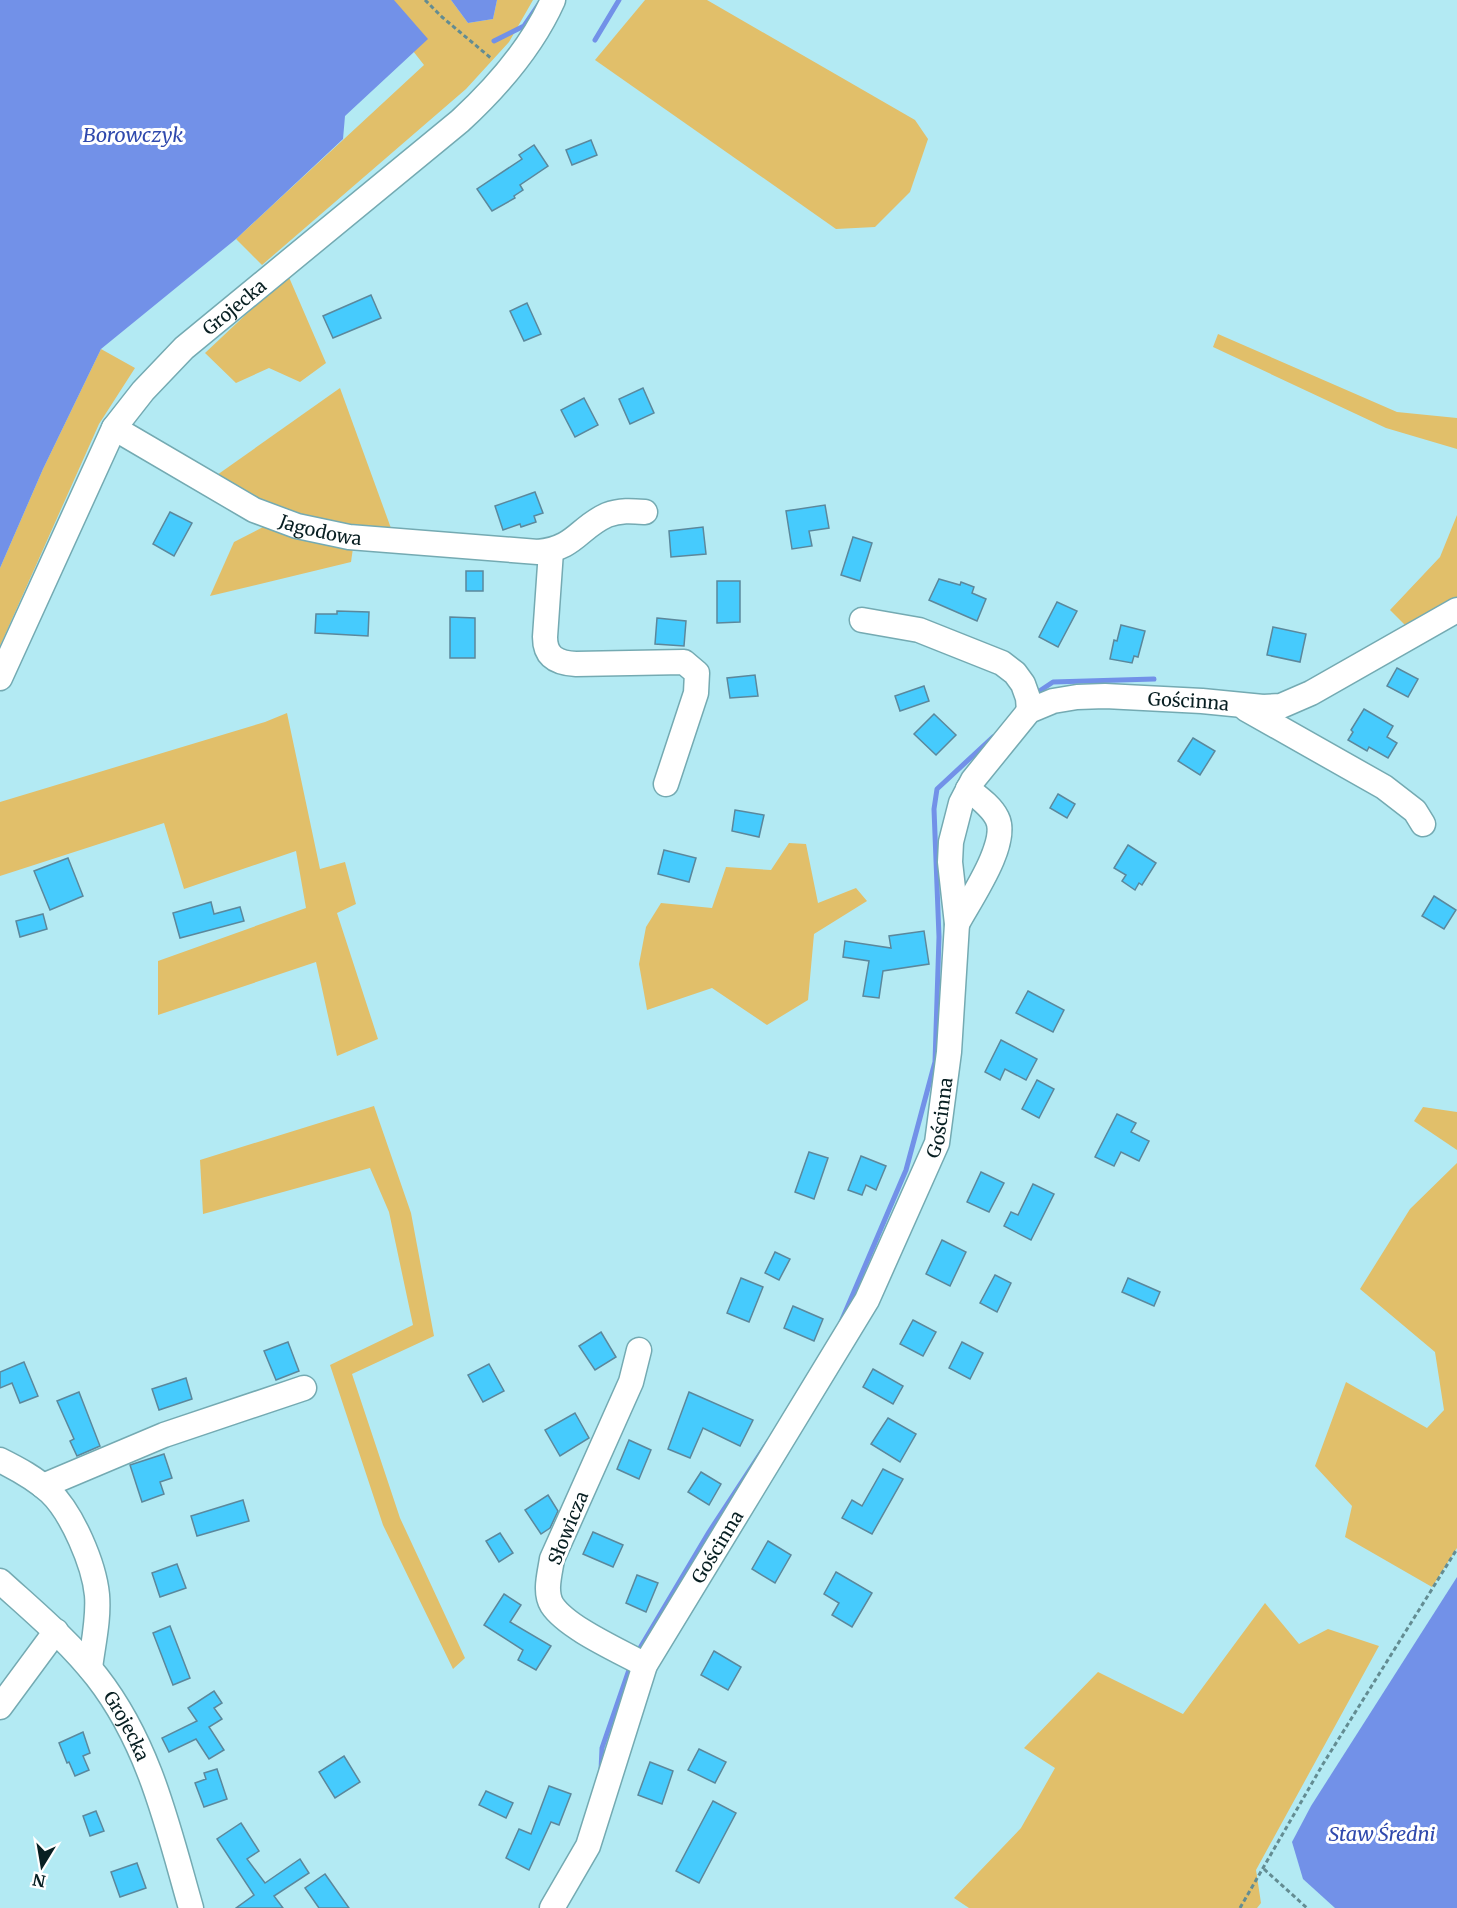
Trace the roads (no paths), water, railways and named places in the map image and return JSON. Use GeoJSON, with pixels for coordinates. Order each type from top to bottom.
{"type":"FeatureCollection","features":[{"type":"Feature","properties":{"kind":"street","name":"Grojecka"},"geometry":{"type":"LineString","coordinates":[[0,678],[114,428],[143,390],[184,348],[460,121],[507,72],[540,26],[553,0]]}},
{"type":"Feature","properties":{"kind":"street","name":"Jagodowa"},"geometry":{"type":"LineString","coordinates":[[114,428],[254,510],[297,526],[349,537],[521,552],[551,551],[572,542],[590,525],[608,515],[626,511],[645,512]]}},
{"type":"Feature","properties":{"kind":"street"},"geometry":{"type":"LineString","coordinates":[[551,551],[545,637],[547,651],[554,658],[564,663],[576,664],[684,662],[697,673],[696,693],[666,784]]}},
{"type":"Feature","properties":{"kind":"street","name":"Gościnna"},"geometry":{"type":"LineString","coordinates":[[552,1908],[588,1846],[645,1665],[867,1300],[937,1143],[950,1052],[957,924],[950,852],[957,817],[968,789],[1029,711],[1053,701],[1088,697],[1189,700],[1273,707],[1298,699],[1457,610]]}},
{"type":"Feature","properties":{"kind":"street"},"geometry":{"type":"LineString","coordinates":[[862,620],[919,630],[1006,665],[1023,684],[1028,698],[1029,711]]}},
{"type":"Feature","properties":{"kind":"street"},"geometry":{"type":"LineString","coordinates":[[1241,706],[1383,787],[1415,811],[1423,824]]}},
{"type":"Feature","properties":{"kind":"street"},"geometry":{"type":"LineString","coordinates":[[957,924],[996,852],[1000,834],[994,813],[982,799],[968,789]]}},
{"type":"Feature","properties":{"kind":"street","name":"Słowicza"},"geometry":{"type":"LineString","coordinates":[[639,1350],[631,1382],[552,1559],[548,1583],[551,1604],[571,1624],[645,1665]]}},
{"type":"Feature","properties":{"kind":"street"},"geometry":{"type":"LineString","coordinates":[[43,1486],[164,1435],[304,1388]]}},
{"type":"Feature","properties":{"kind":"street"},"geometry":{"type":"LineString","coordinates":[[0,1460],[31,1477],[62,1505],[83,1548],[97,1594],[90,1668]]}},
{"type":"Feature","properties":{"kind":"street","name":"Grojecka"},"geometry":{"type":"LineString","coordinates":[[0,1581],[56,1631],[90,1668],[114,1703],[147,1763],[166,1818],[191,1908]]}},
{"type":"Feature","properties":{"kind":"street"},"geometry":{"type":"LineString","coordinates":[[0,1707],[56,1631]]}},
{"type":"Feature","properties":{"kind":"water","name":"Borowczyk"},"geometry":{"type":"Polygon","coordinates":[[[0,0],[394,0],[428,39],[345,116],[343,139],[236,239],[101,349],[43,469],[0,568],[0,0]]]}},
{"type":"Feature","properties":{"kind":"water"},"geometry":{"type":"Polygon","coordinates":[[[451,0],[497,0],[493,19],[468,23],[451,0]]]}},
{"type":"Feature","properties":{"kind":"water","name":"Staw Średni"},"geometry":{"type":"Polygon","coordinates":[[[1457,1577],[1457,1908],[1335,1908],[1303,1879],[1292,1842],[1311,1806],[1457,1577]]]}},
{"type":"Feature","properties":{"kind":"waterway"},"geometry":{"type":"LineString","coordinates":[[595,40],[619,0]]}},
{"type":"Feature","properties":{"kind":"waterway"},"geometry":{"type":"LineString","coordinates":[[494,41],[524,26],[539,4]]}},
{"type":"Feature","properties":{"kind":"waterway"},"geometry":{"type":"LineString","coordinates":[[1041,690],[1053,682],[1154,679]]}},
{"type":"Feature","properties":{"kind":"waterway"},"geometry":{"type":"LineString","coordinates":[[841,1322],[906,1170],[935,1062],[939,937],[934,809],[937,789],[993,737]]}},
{"type":"Feature","properties":{"kind":"waterway"},"geometry":{"type":"LineString","coordinates":[[637,1653],[709,1532],[768,1442]]}},
{"type":"Feature","properties":{"kind":"waterway"},"geometry":{"type":"LineString","coordinates":[[601,1770],[602,1748],[631,1664]]}}]}
